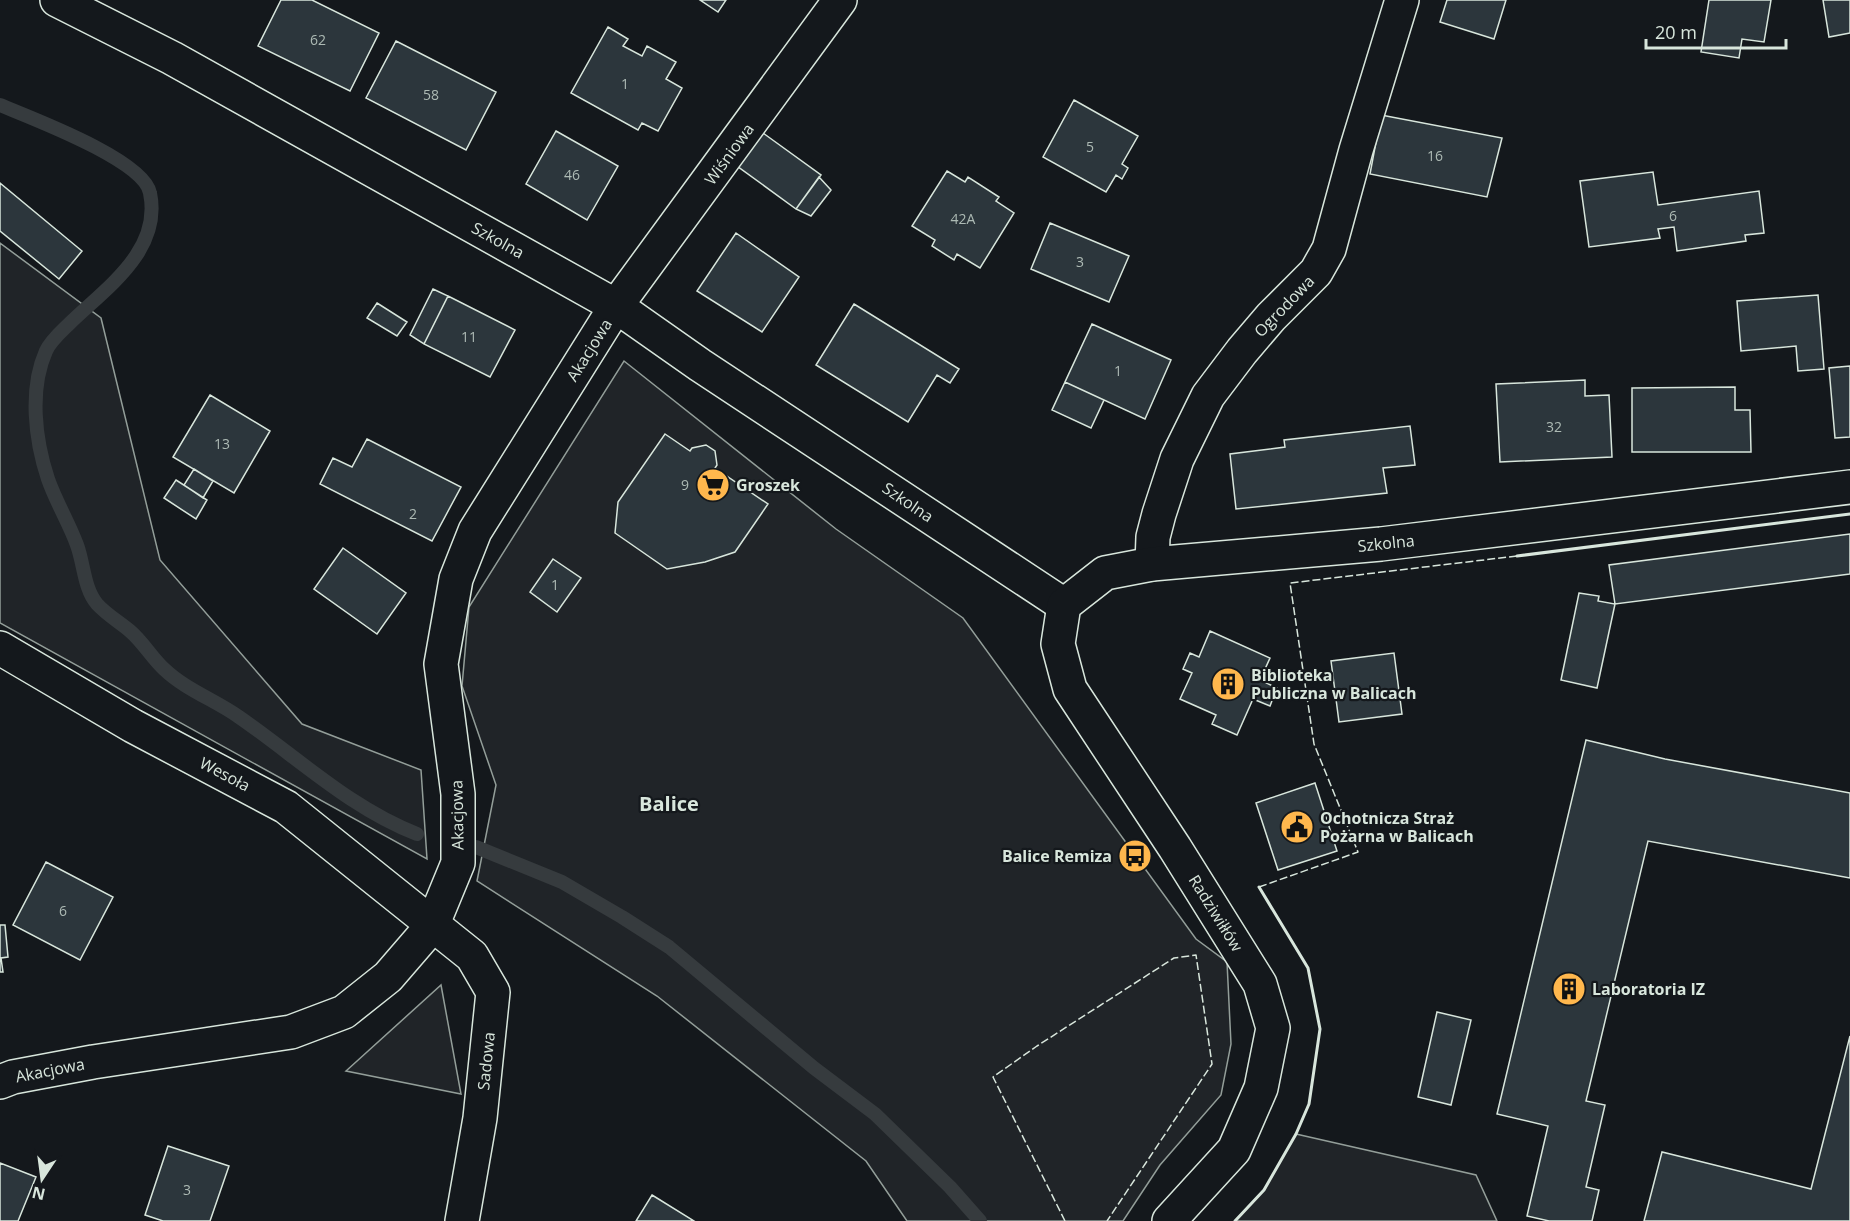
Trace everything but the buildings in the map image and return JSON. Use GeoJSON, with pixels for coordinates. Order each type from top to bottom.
{"type":"FeatureCollection","features":[{"type":"Feature","properties":{"kind":"street","name":"Szkolna"},"geometry":{"type":"LineString","coordinates":[[57,0],[172,58],[616,306],[700,365],[1064,605],[1105,573],[1152,564],[1382,544],[1850,487]]}},
{"type":"Feature","properties":{"kind":"street","name":"Wiśniowa"},"geometry":{"type":"LineString","coordinates":[[616,306],[840,0]]}},
{"type":"Feature","properties":{"kind":"street","name":"Ogrodowa"},"geometry":{"type":"LineString","coordinates":[[1152,564],[1153,537],[1177,459],[1208,396],[1264,325],[1316,272],[1329,249],[1356,150],[1402,0]]}},
{"type":"Feature","properties":{"kind":"street","name":"Akacjowa"},"geometry":{"type":"LineString","coordinates":[[0,1082],[13,1077],[93,1062],[291,1032],[344,1012],[388,977],[432,926],[458,863],[458,794],[441,664],[456,579],[476,531],[616,306]]}},
{"type":"Feature","properties":{"kind":"street","name":"Radziwiłłów"},"geometry":{"type":"LineString","coordinates":[[1064,605],[1058,644],[1070,689],[1175,848],[1260,984],[1273,1028],[1262,1088],[1234,1150],[1169,1221]]}},
{"type":"Feature","properties":{"kind":"street","name":"Wesoła"},"geometry":{"type":"LineString","coordinates":[[0,648],[134,726],[286,807],[432,926]]}},
{"type":"Feature","properties":{"kind":"street","name":"Sadowa"},"geometry":{"type":"LineString","coordinates":[[432,926],[472,956],[493,992],[480,1118],[462,1221]]}},
{"type":"Feature","properties":{"kind":"shaded area"},"geometry":{"type":"Polygon","coordinates":[[[0,243],[101,318],[160,560],[302,724],[421,770],[427,859],[0,623],[0,243]]]}},
{"type":"Feature","properties":{"kind":"shaded area"},"geometry":{"type":"Polygon","coordinates":[[[624,361],[836,529],[963,618],[1196,939],[1227,962],[1231,1044],[1221,1095],[1160,1165],[1123,1221],[907,1221],[866,1161],[657,996],[477,881],[496,785],[462,686],[469,607],[624,361]]]}},
{"type":"Feature","properties":{"kind":"shaded area"},"geometry":{"type":"Polygon","coordinates":[[[441,985],[461,1094],[346,1071],[441,985]]]}},
{"type":"Feature","properties":{"kind":"shaded area"},"geometry":{"type":"Polygon","coordinates":[[[1296,1134],[1476,1175],[1497,1221],[1235,1221],[1264,1190],[1296,1134]]]}},
{"type":"Feature","properties":{"kind":"waterway"},"geometry":{"type":"LineString","coordinates":[[0,105],[60,130],[108,154],[143,180],[150,193],[151,214],[148,233],[139,250],[114,282],[51,343],[46,351],[37,382],[37,431],[43,464],[51,488],[77,545],[89,591],[93,598],[104,611],[135,635],[160,665],[173,676],[261,732],[347,796],[392,823],[417,834]]}},
{"type":"Feature","properties":{"kind":"waterway"},"geometry":{"type":"LineString","coordinates":[[476,847],[562,882],[669,947],[814,1068],[875,1114],[950,1187],[980,1221]]}},
{"type":"Feature","properties":{"kind":"fence"},"geometry":{"type":"LineString","coordinates":[[1259,887],[1358,852],[1314,744],[1290,583],[1517,556]]}},
{"type":"Feature","properties":{"kind":"fence"},"geometry":{"type":"LineString","coordinates":[[1065,1221],[993,1077],[1174,958],[1196,955],[1212,1064],[1107,1221]]}},
{"type":"Feature","properties":{"kind":"wall"},"geometry":{"type":"LineString","coordinates":[[1517,556],[1850,514]]}},
{"type":"Feature","properties":{"kind":"wall"},"geometry":{"type":"LineString","coordinates":[[1235,1221],[1264,1190],[1296,1134],[1309,1104],[1320,1029],[1308,968],[1259,887]]}},
{"type":"Feature","properties":{"kind":"place","name":"Groszek"},"geometry":{"type":"Point","coordinates":[713,485]}},
{"type":"Feature","properties":{"kind":"place","name":"Biblioteka Publiczna w Balicach"},"geometry":{"type":"Point","coordinates":[1228,684]}},
{"type":"Feature","properties":{"kind":"place","name":"Ochotnicza Straż Pożarna w Balicach"},"geometry":{"type":"Point","coordinates":[1297,827]}},
{"type":"Feature","properties":{"kind":"place","name":"Balice Remiza"},"geometry":{"type":"Point","coordinates":[1135,856]}},
{"type":"Feature","properties":{"kind":"place","name":"Laboratoria IZ"},"geometry":{"type":"Point","coordinates":[1569,989]}},
{"type":"Feature","properties":{"kind":"district","name":"Balice"},"geometry":{"type":"Point","coordinates":[669,804]}}]}
